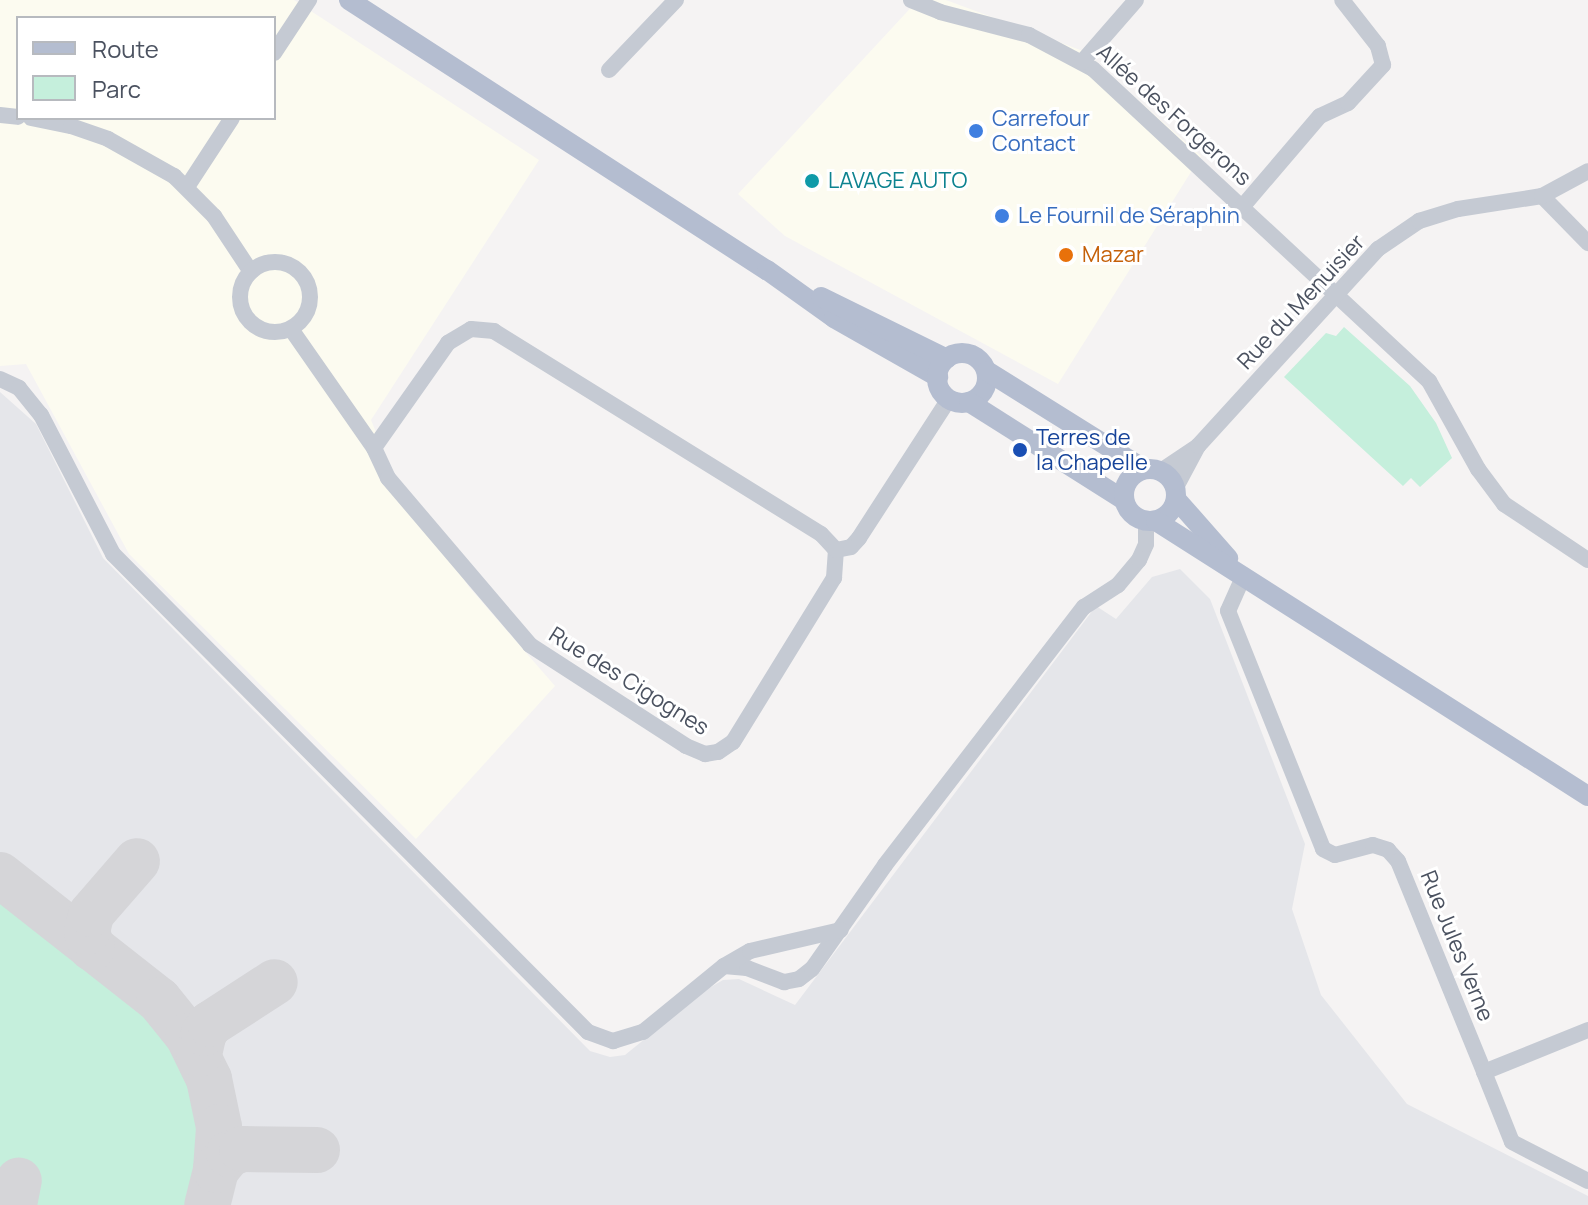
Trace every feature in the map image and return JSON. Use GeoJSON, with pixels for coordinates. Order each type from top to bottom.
{"type":"FeatureCollection","features":[{"type":"Feature","properties":{"kind":"main road"},"geometry":{"type":"LineString","coordinates":[[349,0],[767,270],[834,318],[938,377]]}},
{"type":"Feature","properties":{"kind":"main road"},"geometry":{"type":"LineString","coordinates":[[767,270],[947,359]]}},
{"type":"Feature","properties":{"kind":"main road"},"geometry":{"type":"LineString","coordinates":[[1244,575],[1153,470],[987,371],[970,354],[962,353],[947,359],[938,377],[941,390],[1124,500],[1132,514],[1151,521],[1244,575],[1584,796]]}},
{"type":"Feature","properties":{"kind":"main road"},"geometry":{"type":"LineString","coordinates":[[959,401],[982,394],[987,371]]}},
{"type":"Feature","properties":{"kind":"main road"},"geometry":{"type":"LineString","coordinates":[[1124,500],[1126,484],[1153,470]]}},
{"type":"Feature","properties":{"kind":"main road"},"geometry":{"type":"LineString","coordinates":[[1151,521],[1169,513],[1176,494]]}},
{"type":"Feature","properties":{"kind":"street"},"geometry":{"type":"LineString","coordinates":[[276,50],[309,0]]}},
{"type":"Feature","properties":{"kind":"street"},"geometry":{"type":"LineString","coordinates":[[609,70],[676,0]]}},
{"type":"Feature","properties":{"kind":"street","name":"Allée des Forgerons"},"geometry":{"type":"LineString","coordinates":[[911,0],[940,12],[1029,35],[1082,62],[1132,102],[1429,381],[1478,469],[1504,504],[1588,560]]}},
{"type":"Feature","properties":{"kind":"street"},"geometry":{"type":"LineString","coordinates":[[1082,62],[1136,0]]}},
{"type":"Feature","properties":{"kind":"street"},"geometry":{"type":"LineString","coordinates":[[1243,206],[1320,116],[1348,103],[1383,65],[1378,46],[1342,0]]}},
{"type":"Feature","properties":{"kind":"street"},"geometry":{"type":"LineString","coordinates":[[41,120],[71,126],[108,139],[146,158],[187,187],[214,216],[251,272]]}},
{"type":"Feature","properties":{"kind":"street"},"geometry":{"type":"LineString","coordinates":[[187,187],[231,120]]}},
{"type":"Feature","properties":{"kind":"street","name":"Rue du Menuisier"},"geometry":{"type":"LineString","coordinates":[[1176,494],[1198,446],[1378,249],[1419,221],[1458,209],[1542,196],[1588,171]]}},
{"type":"Feature","properties":{"kind":"street"},"geometry":{"type":"LineString","coordinates":[[1542,196],[1588,243]]}},
{"type":"Feature","properties":{"kind":"street"},"geometry":{"type":"LineString","coordinates":[[273,262],[285,264],[305,278],[309,289],[307,312],[291,329],[267,332],[248,319],[240,299],[251,272],[273,262]]}},
{"type":"Feature","properties":{"kind":"street","name":"Rue des Cigognes"},"geometry":{"type":"LineString","coordinates":[[291,329],[374,448],[388,478],[530,645],[686,746],[705,754],[718,752],[733,742],[834,578],[836,550]]}},
{"type":"Feature","properties":{"kind":"street"},"geometry":{"type":"LineString","coordinates":[[374,448],[448,343],[471,329],[494,331],[780,507],[821,534],[836,550],[851,547],[859,538],[959,401]]}},
{"type":"Feature","properties":{"kind":"street"},"geometry":{"type":"LineString","coordinates":[[0,379],[19,388],[41,415],[113,554],[588,1032],[613,1041],[643,1032],[724,966],[750,951],[841,930]]}},
{"type":"Feature","properties":{"kind":"street","name":"Rue du Menuisier"},"geometry":{"type":"LineString","coordinates":[[1153,470],[1198,446]]}},
{"type":"Feature","properties":{"kind":"street"},"geometry":{"type":"LineString","coordinates":[[724,966],[747,968],[784,982],[799,979],[812,969],[885,865],[1084,607],[1118,585],[1139,560],[1151,521]]}},
{"type":"Feature","properties":{"kind":"street","name":"Rue Jules Verne"},"geometry":{"type":"LineString","coordinates":[[1244,575],[1228,611],[1323,849],[1335,855],[1373,845],[1388,850],[1398,861],[1512,1142],[1588,1181]]}},
{"type":"Feature","properties":{"kind":"street"},"geometry":{"type":"LineString","coordinates":[[1484,1072],[1588,1030]]}},
{"type":"Feature","properties":{"kind":"shaded area"},"geometry":{"type":"Polygon","coordinates":[[[0,0],[294,0],[539,160],[371,420],[393,475],[469,587],[555,686],[416,839],[129,554],[26,364],[0,366],[0,0]]]}},
{"type":"Feature","properties":{"kind":"shaded area"},"geometry":{"type":"Polygon","coordinates":[[[918,0],[946,0],[1083,51],[1201,156],[1058,384],[785,236],[738,194],[918,0]]]}},
{"type":"Feature","properties":{"kind":"shaded area"},"geometry":{"type":"Polygon","coordinates":[[[0,392],[36,424],[103,558],[590,1051],[610,1057],[625,1055],[704,991],[723,980],[739,979],[795,1005],[1096,606],[1116,619],[1152,577],[1180,569],[1210,599],[1305,844],[1292,909],[1321,995],[1407,1104],[1588,1196],[1588,1205],[0,1205],[0,392]]]}},
{"type":"Feature","properties":{"kind":"green space"},"geometry":{"type":"Polygon","coordinates":[[[1344,327],[1410,386],[1436,423],[1452,458],[1420,487],[1411,478],[1403,486],[1284,377],[1326,333],[1336,336],[1344,327]]]}},
{"type":"Feature","properties":{"kind":"green space"},"geometry":{"type":"Polygon","coordinates":[[[0,896],[140,1006],[175,1042],[190,1068],[201,1123],[200,1166],[188,1205],[30,1205],[35,1181],[6,1175],[0,1196],[0,896]]]}},
{"type":"Feature","properties":{"kind":"taxiway"},"geometry":{"type":"LineString","coordinates":[[92,948],[87,932],[91,914],[137,861]]}},
{"type":"Feature","properties":{"kind":"taxiway"},"geometry":{"type":"LineString","coordinates":[[0,875],[159,1000],[188,1036],[209,1079],[219,1127],[216,1170],[207,1205]]}},
{"type":"Feature","properties":{"kind":"taxiway"},"geometry":{"type":"LineString","coordinates":[[199,1054],[204,1033],[210,1024],[275,982]]}},
{"type":"Feature","properties":{"kind":"taxiway"},"geometry":{"type":"LineString","coordinates":[[216,1170],[229,1154],[242,1149],[317,1150]]}},
{"type":"Feature","properties":{"kind":"taxiway"},"geometry":{"type":"LineString","coordinates":[[14,1205],[19,1180]]}},
{"type":"Feature","properties":{"kind":"place","name":"Carrefour Contact"},"geometry":{"type":"Point","coordinates":[976,131]}},
{"type":"Feature","properties":{"kind":"place","name":"LAVAGE AUTO"},"geometry":{"type":"Point","coordinates":[812,181]}},
{"type":"Feature","properties":{"kind":"place","name":"Le Fournil de Séraphin"},"geometry":{"type":"Point","coordinates":[1002,216]}},
{"type":"Feature","properties":{"kind":"place","name":"Mazar"},"geometry":{"type":"Point","coordinates":[1066,255]}},
{"type":"Feature","properties":{"kind":"place","name":"Terres de la Chapelle"},"geometry":{"type":"Point","coordinates":[1020,450]}}]}
